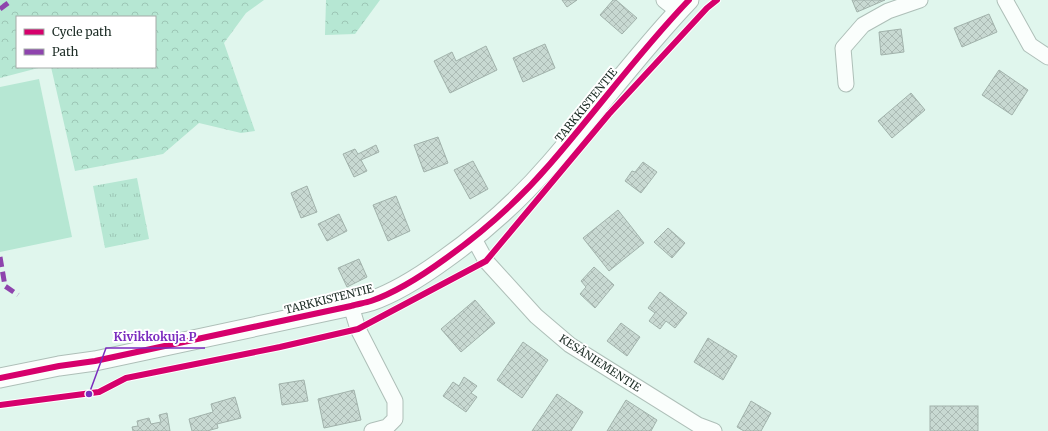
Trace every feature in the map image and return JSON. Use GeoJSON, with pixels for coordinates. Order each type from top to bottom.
{"type":"FeatureCollection","features":[{"type":"Feature","properties":{"kind":"street"},"geometry":{"type":"LineString","coordinates":[[846,84],[843,48],[863,25],[888,11],[920,0]]}},
{"type":"Feature","properties":{"kind":"street"},"geometry":{"type":"LineString","coordinates":[[1005,0],[1030,45],[1048,57]]}},
{"type":"Feature","properties":{"kind":"street","name":"TARKKISTENTIE"},"geometry":{"type":"LineString","coordinates":[[0,378],[95,361],[351,306],[371,301],[413,280],[432,268],[473,237],[512,204],[550,164],[616,84],[677,4]]}},
{"type":"Feature","properties":{"kind":"street","name":"KESÄNIEMENTIE"},"geometry":{"type":"LineString","coordinates":[[473,237],[486,260],[496,272],[536,316],[570,345],[696,428],[714,431]]}},
{"type":"Feature","properties":{"kind":"street"},"geometry":{"type":"LineString","coordinates":[[351,306],[358,329],[394,401],[395,419],[387,427],[372,431]]}},
{"type":"Feature","properties":{"kind":"green space"},"geometry":{"type":"Polygon","coordinates":[[[0,0],[264,0],[246,13],[224,43],[255,131],[241,133],[199,123],[163,154],[75,171],[51,68],[156,68],[156,16],[16,16],[16,68],[38,68],[0,78],[0,0]]]}},
{"type":"Feature","properties":{"kind":"green space"},"geometry":{"type":"Polygon","coordinates":[[[326,0],[380,0],[355,34],[325,35],[326,0]]]}},
{"type":"Feature","properties":{"kind":"green space"},"geometry":{"type":"Polygon","coordinates":[[[39,79],[72,237],[0,252],[0,87],[39,79]]]}},
{"type":"Feature","properties":{"kind":"green space"},"geometry":{"type":"Polygon","coordinates":[[[137,178],[149,239],[105,248],[93,186],[137,178]]]}},
{"type":"Feature","properties":{"kind":"building"},"geometry":{"type":"Polygon","coordinates":[[[562,0],[577,0],[567,7],[562,0]]]}},
{"type":"Feature","properties":{"kind":"building"},"geometry":{"type":"Polygon","coordinates":[[[613,0],[616,0],[637,18],[622,34],[600,15],[613,0]]]}},
{"type":"Feature","properties":{"kind":"building"},"geometry":{"type":"Polygon","coordinates":[[[852,0],[885,0],[857,12],[852,0]]]}},
{"type":"Feature","properties":{"kind":"building"},"geometry":{"type":"Polygon","coordinates":[[[989,14],[997,32],[962,47],[954,28],[989,14]]]}},
{"type":"Feature","properties":{"kind":"building"},"geometry":{"type":"Polygon","coordinates":[[[901,29],[904,52],[881,55],[879,32],[901,29]]]}},
{"type":"Feature","properties":{"kind":"building"},"geometry":{"type":"Polygon","coordinates":[[[545,44],[555,68],[523,82],[513,58],[545,44]]]}},
{"type":"Feature","properties":{"kind":"building"},"geometry":{"type":"Polygon","coordinates":[[[486,46],[497,70],[450,93],[434,61],[452,52],[456,61],[486,46]]]}},
{"type":"Feature","properties":{"kind":"building"},"geometry":{"type":"Polygon","coordinates":[[[999,70],[1028,90],[1012,115],[982,95],[999,70]]]}},
{"type":"Feature","properties":{"kind":"building"},"geometry":{"type":"Polygon","coordinates":[[[911,93],[925,110],[892,138],[878,121],[911,93]]]}},
{"type":"Feature","properties":{"kind":"building"},"geometry":{"type":"Polygon","coordinates":[[[438,137],[448,163],[424,172],[414,145],[438,137]]]}},
{"type":"Feature","properties":{"kind":"building"},"geometry":{"type":"Polygon","coordinates":[[[376,145],[379,152],[361,160],[367,171],[354,177],[343,154],[355,149],[358,154],[376,145]]]}},
{"type":"Feature","properties":{"kind":"building"},"geometry":{"type":"Polygon","coordinates":[[[473,161],[488,189],[470,199],[454,170],[473,161]]]}},
{"type":"Feature","properties":{"kind":"building"},"geometry":{"type":"Polygon","coordinates":[[[643,162],[657,172],[641,193],[625,181],[632,171],[635,172],[643,162]]]}},
{"type":"Feature","properties":{"kind":"building"},"geometry":{"type":"Polygon","coordinates":[[[307,186],[317,212],[301,218],[291,193],[307,186]]]}},
{"type":"Feature","properties":{"kind":"building"},"geometry":{"type":"Polygon","coordinates":[[[396,196],[410,231],[388,241],[373,205],[396,196]]]}},
{"type":"Feature","properties":{"kind":"building"},"geometry":{"type":"Polygon","coordinates":[[[618,210],[644,243],[609,271],[583,238],[618,210]]]}},
{"type":"Feature","properties":{"kind":"building"},"geometry":{"type":"Polygon","coordinates":[[[339,214],[347,231],[327,241],[318,224],[339,214]]]}},
{"type":"Feature","properties":{"kind":"building"},"geometry":{"type":"Polygon","coordinates":[[[668,228],[685,243],[672,258],[654,242],[668,228]]]}},
{"type":"Feature","properties":{"kind":"building"},"geometry":{"type":"Polygon","coordinates":[[[359,259],[367,277],[347,287],[338,268],[359,259]]]}},
{"type":"Feature","properties":{"kind":"building"},"geometry":{"type":"Polygon","coordinates":[[[594,267],[614,285],[595,308],[580,294],[586,287],[581,281],[594,267]]]}},
{"type":"Feature","properties":{"kind":"building"},"geometry":{"type":"Polygon","coordinates":[[[660,292],[687,313],[675,328],[666,321],[660,329],[649,321],[655,313],[648,308],[660,292]]]}},
{"type":"Feature","properties":{"kind":"building"},"geometry":{"type":"Polygon","coordinates":[[[475,300],[495,323],[461,352],[441,329],[475,300]]]}},
{"type":"Feature","properties":{"kind":"building"},"geometry":{"type":"Polygon","coordinates":[[[621,323],[640,337],[627,356],[607,341],[621,323]]]}},
{"type":"Feature","properties":{"kind":"building"},"geometry":{"type":"Polygon","coordinates":[[[708,338],[737,356],[723,380],[694,362],[708,338]]]}},
{"type":"Feature","properties":{"kind":"building"},"geometry":{"type":"Polygon","coordinates":[[[523,342],[548,360],[522,398],[497,380],[523,342]]]}},
{"type":"Feature","properties":{"kind":"building"},"geometry":{"type":"Polygon","coordinates":[[[464,377],[477,386],[471,393],[477,397],[466,412],[443,396],[453,382],[459,386],[464,377]]]}},
{"type":"Feature","properties":{"kind":"building"},"geometry":{"type":"Polygon","coordinates":[[[304,380],[308,401],[282,405],[279,384],[304,380]]]}},
{"type":"Feature","properties":{"kind":"building"},"geometry":{"type":"Polygon","coordinates":[[[354,390],[361,420],[324,428],[318,399],[354,390]]]}},
{"type":"Feature","properties":{"kind":"building"},"geometry":{"type":"Polygon","coordinates":[[[557,394],[583,412],[571,431],[532,431],[557,394]]]}},
{"type":"Feature","properties":{"kind":"building"},"geometry":{"type":"Polygon","coordinates":[[[235,397],[241,418],[217,424],[218,428],[207,431],[192,431],[189,419],[213,412],[211,404],[235,397]]]}},
{"type":"Feature","properties":{"kind":"building"},"geometry":{"type":"Polygon","coordinates":[[[626,400],[657,420],[651,431],[607,431],[626,400]]]}},
{"type":"Feature","properties":{"kind":"building"},"geometry":{"type":"Polygon","coordinates":[[[751,401],[771,413],[761,431],[744,431],[737,427],[751,401]]]}},
{"type":"Feature","properties":{"kind":"building"},"geometry":{"type":"Polygon","coordinates":[[[930,406],[978,406],[978,431],[930,431],[930,406]]]}},
{"type":"Feature","properties":{"kind":"building"},"geometry":{"type":"Polygon","coordinates":[[[167,413],[170,431],[133,431],[132,427],[138,426],[137,421],[149,418],[151,424],[161,422],[159,415],[167,413]]]}},
{"type":"Feature","properties":{"kind":"marked path"},"geometry":{"type":"LineString","coordinates":[[0,9],[12,0]]}},
{"type":"Feature","properties":{"kind":"marked path"},"geometry":{"type":"LineString","coordinates":[[0,257],[5,286],[18,295]]}},
{"type":"Feature","properties":{"kind":"cycle path"},"geometry":{"type":"LineString","coordinates":[[0,378],[59,366],[95,361],[351,306],[371,301],[410,283],[473,238],[526,190],[567,144],[653,40],[689,0]]}},
{"type":"Feature","properties":{"kind":"cycle path"},"geometry":{"type":"LineString","coordinates":[[0,405],[99,392],[126,378],[280,347],[358,329],[486,261],[609,114],[707,8],[717,0]]}},
{"type":"Feature","properties":{"kind":"place","name":"Kivikkokuja P"},"geometry":{"type":"Point","coordinates":[89,394]}}]}
